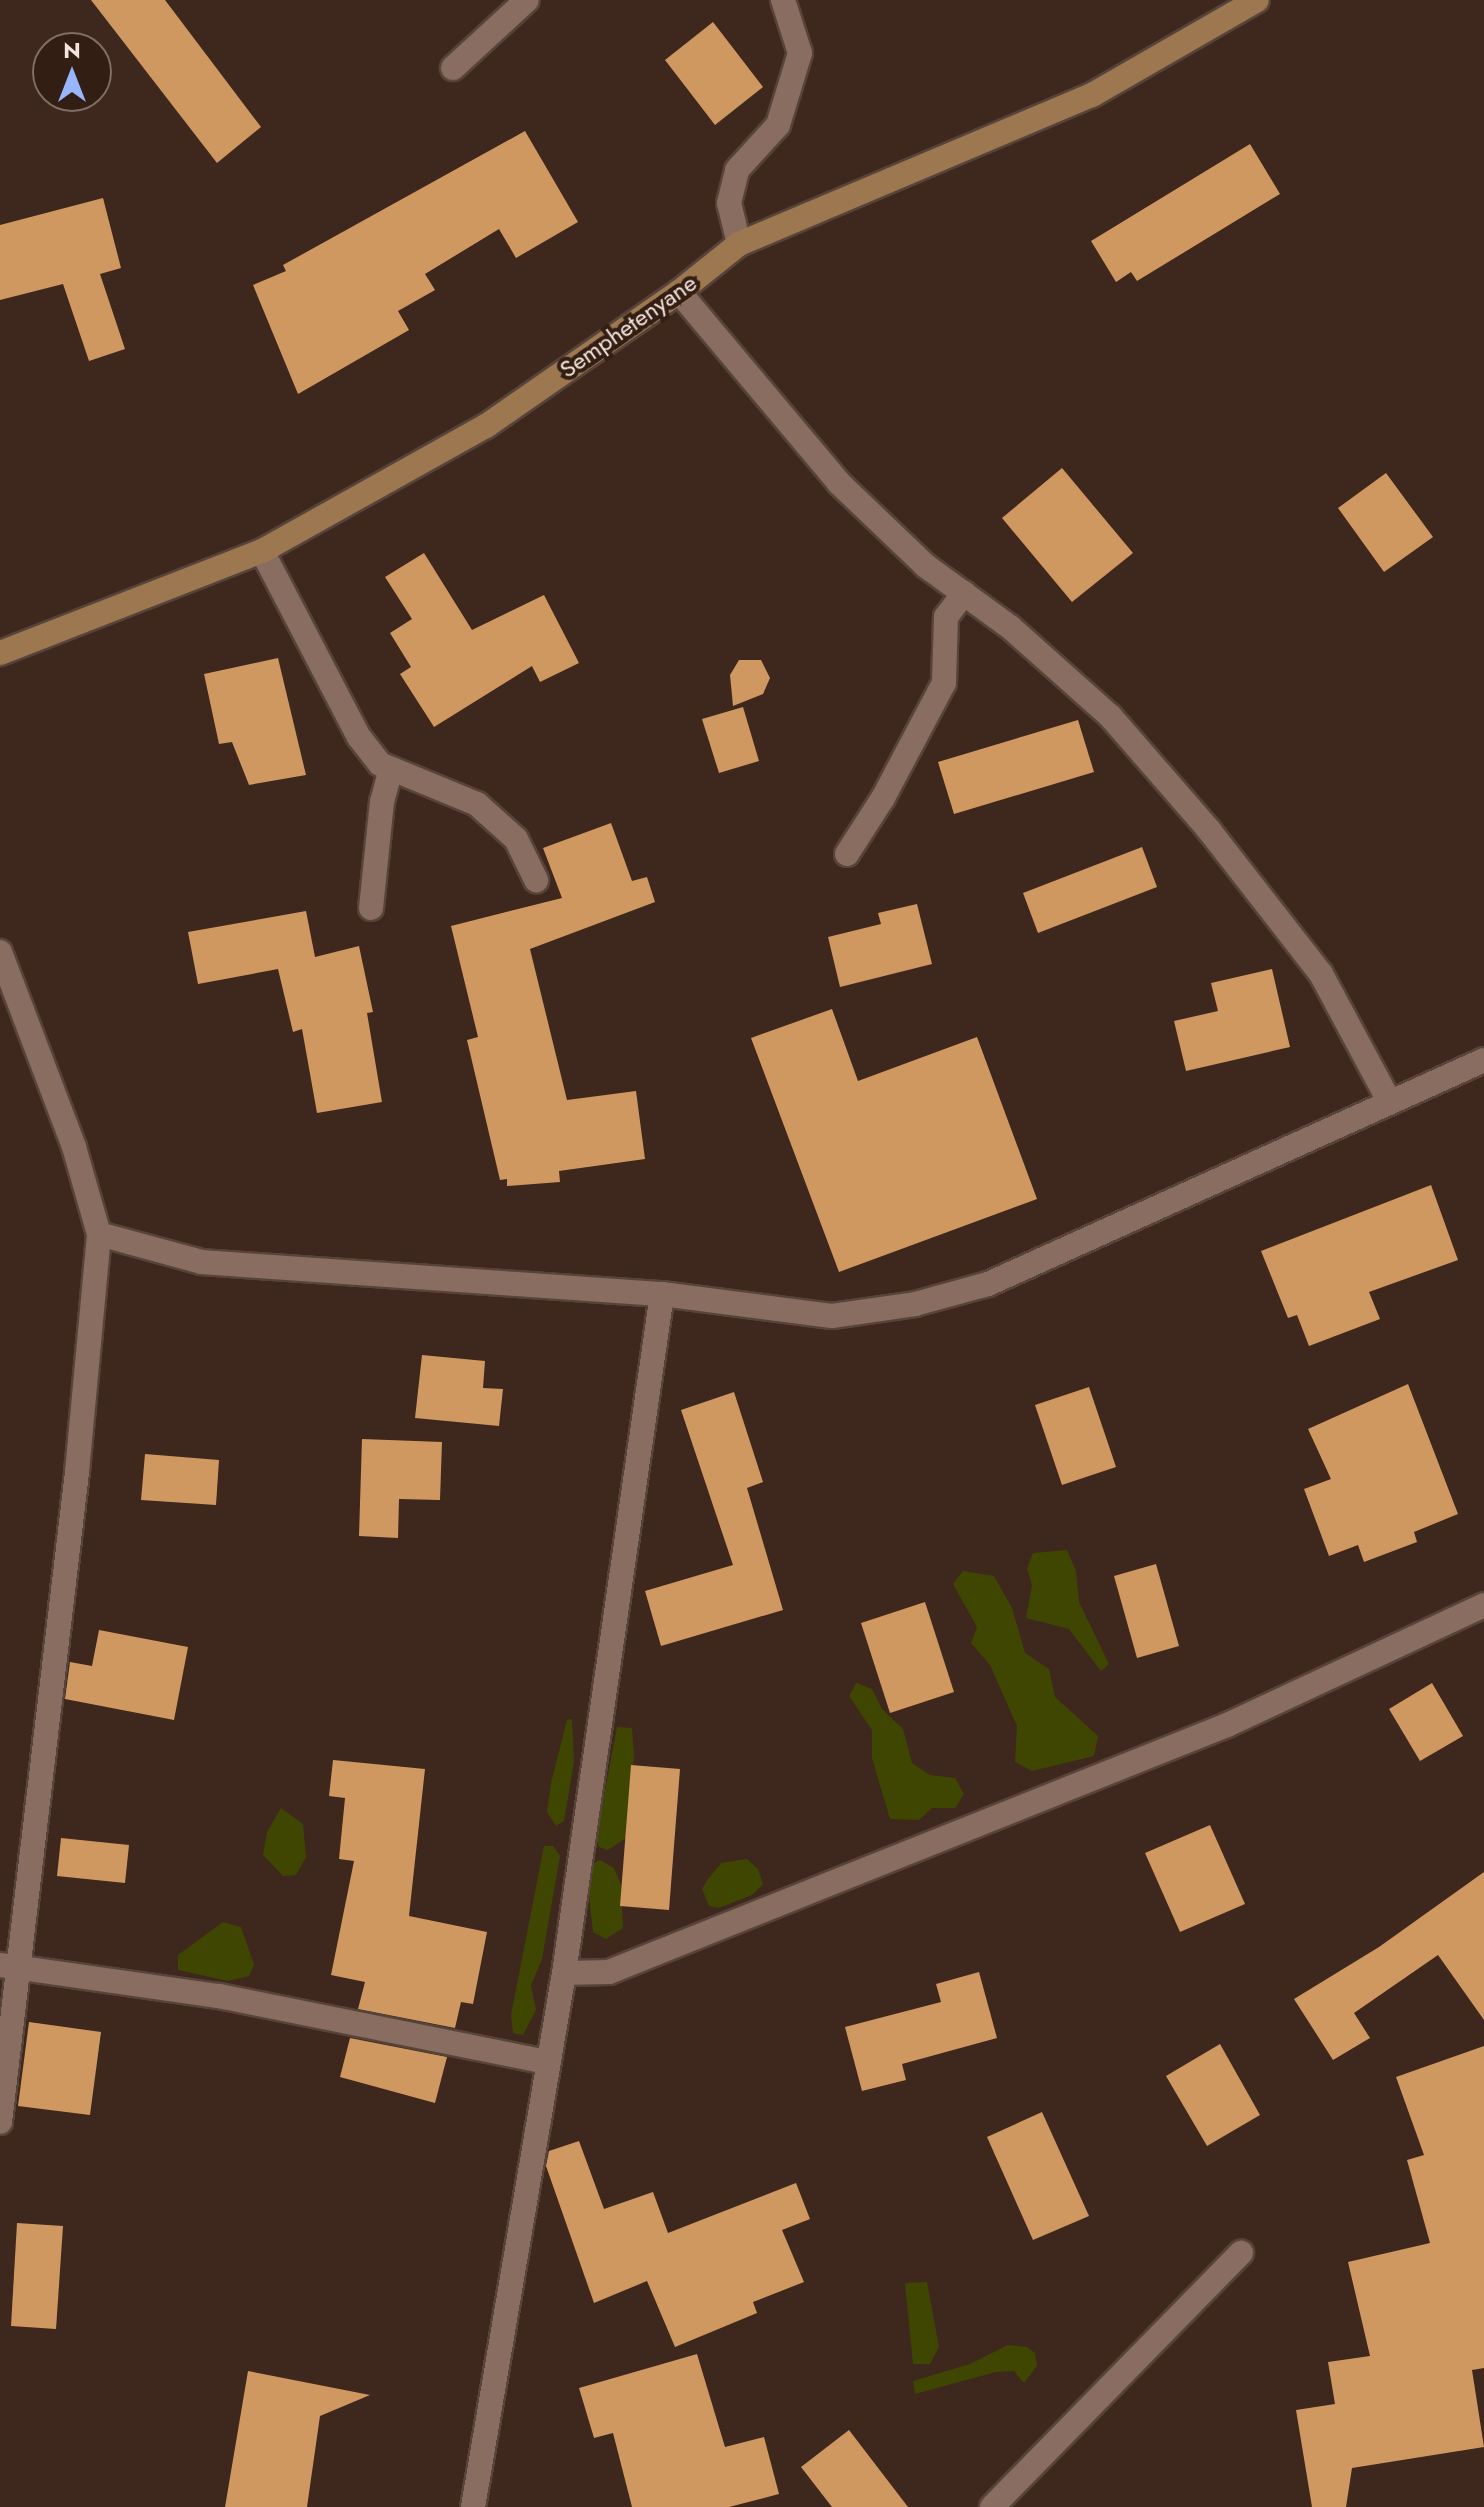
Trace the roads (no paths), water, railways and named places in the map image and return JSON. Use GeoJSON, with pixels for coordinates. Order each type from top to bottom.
{"type":"FeatureCollection","features":[{"type":"Feature","properties":{"kind":"main road","name":"Semphetenyane"},"geometry":{"type":"LineString","coordinates":[[0,653],[262,551],[486,426],[679,292],[739,244],[1092,95],[1257,0]]}},
{"type":"Feature","properties":{"kind":"street"},"geometry":{"type":"LineString","coordinates":[[453,68],[527,0]]}},
{"type":"Feature","properties":{"kind":"street"},"geometry":{"type":"LineString","coordinates":[[739,244],[729,203],[737,170],[778,125],[800,53],[783,0]]}},
{"type":"Feature","properties":{"kind":"street"},"geometry":{"type":"LineString","coordinates":[[679,292],[839,483],[926,566],[964,593],[1110,716],[1209,830],[1321,974],[1389,1101]]}},
{"type":"Feature","properties":{"kind":"street"},"geometry":{"type":"LineString","coordinates":[[262,551],[359,737],[380,764],[477,804],[516,839],[536,880]]}},
{"type":"Feature","properties":{"kind":"street"},"geometry":{"type":"LineString","coordinates":[[847,854],[883,798],[944,683],[946,617],[964,593]]}},
{"type":"Feature","properties":{"kind":"street"},"geometry":{"type":"LineString","coordinates":[[371,908],[382,802],[391,769]]}},
{"type":"Feature","properties":{"kind":"street"},"geometry":{"type":"LineString","coordinates":[[0,952],[74,1147],[99,1234],[10,1965],[0,2122]]}},
{"type":"Feature","properties":{"kind":"street"},"geometry":{"type":"LineString","coordinates":[[99,1234],[202,1262],[662,1294],[832,1316],[915,1304],[988,1284],[1484,1060]]}},
{"type":"Feature","properties":{"kind":"street"},"geometry":{"type":"LineString","coordinates":[[473,2507],[564,1973],[662,1294]]}},
{"type":"Feature","properties":{"kind":"street"},"geometry":{"type":"LineString","coordinates":[[564,1973],[609,1972],[1212,1731],[1484,1605]]}},
{"type":"Feature","properties":{"kind":"street"},"geometry":{"type":"LineString","coordinates":[[10,1965],[219,1996],[547,2062]]}},
{"type":"Feature","properties":{"kind":"street"},"geometry":{"type":"LineString","coordinates":[[992,2507],[1241,2253]]}}]}
